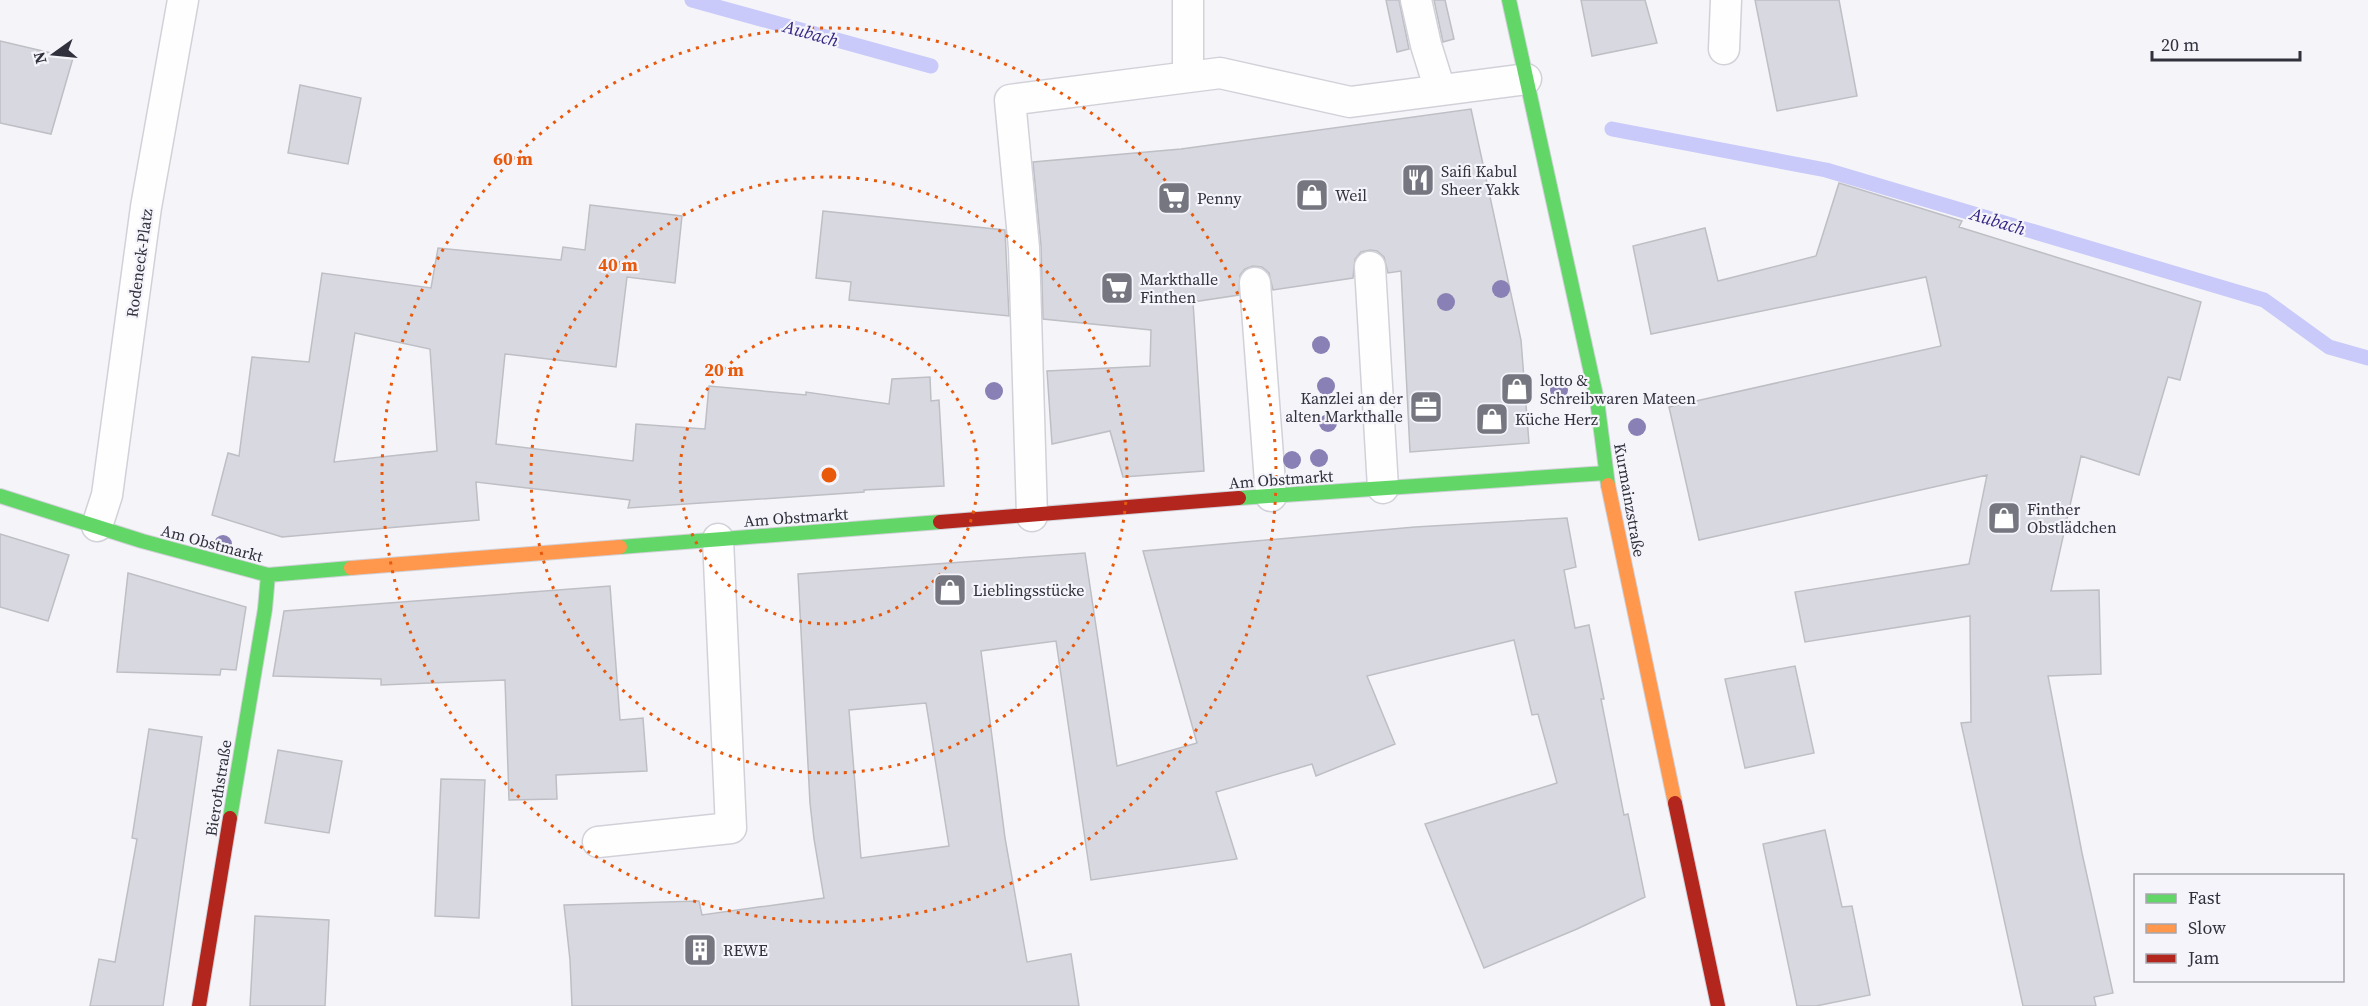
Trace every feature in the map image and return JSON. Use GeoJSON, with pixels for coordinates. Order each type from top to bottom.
{"type":"FeatureCollection","features":[{"type":"Feature","properties":{"kind":"main road","name":"Kurmainzstraße"},"geometry":{"type":"LineString","coordinates":[[1509,0],[1597,400],[1606,473],[1718,1006]]}},
{"type":"Feature","properties":{"kind":"main road","name":"Am Obstmarkt"},"geometry":{"type":"LineString","coordinates":[[0,496],[142,541],[268,575],[1271,496],[1606,473]]}},
{"type":"Feature","properties":{"kind":"main road","name":"Bierothstraße"},"geometry":{"type":"LineString","coordinates":[[199,1006],[265,609],[268,575]]}},
{"type":"Feature","properties":{"kind":"lane","name":"Rodeneck-Platz"},"geometry":{"type":"LineString","coordinates":[[97,526],[107,495],[146,207],[183,0]]}},
{"type":"Feature","properties":{"kind":"lane"},"geometry":{"type":"LineString","coordinates":[[1188,0],[1188,77]]}},
{"type":"Feature","properties":{"kind":"lane"},"geometry":{"type":"LineString","coordinates":[[1416,0],[1426,45],[1440,90]]}},
{"type":"Feature","properties":{"kind":"lane"},"geometry":{"type":"LineString","coordinates":[[1724,49],[1726,0]]}},
{"type":"Feature","properties":{"kind":"lane"},"geometry":{"type":"LineString","coordinates":[[1032,516],[1024,248],[1010,100],[1220,73],[1350,102],[1526,79]]}},
{"type":"Feature","properties":{"kind":"lane"},"geometry":{"type":"LineString","coordinates":[[1370,267],[1383,488]]}},
{"type":"Feature","properties":{"kind":"lane"},"geometry":{"type":"LineString","coordinates":[[1255,284],[1271,496]]}},
{"type":"Feature","properties":{"kind":"lane"},"geometry":{"type":"LineString","coordinates":[[598,842],[731,828],[718,539]]}},
{"type":"Feature","properties":{"kind":"building"},"geometry":{"type":"Polygon","coordinates":[[[1386,0],[1399,0],[1409,49],[1397,52],[1386,0]]]}},
{"type":"Feature","properties":{"kind":"building"},"geometry":{"type":"Polygon","coordinates":[[[1434,0],[1445,0],[1454,39],[1443,42],[1434,0]]]}},
{"type":"Feature","properties":{"kind":"building"},"geometry":{"type":"Polygon","coordinates":[[[1581,0],[1645,0],[1657,43],[1592,56],[1581,0]]]}},
{"type":"Feature","properties":{"kind":"building"},"geometry":{"type":"Polygon","coordinates":[[[1755,0],[1839,0],[1857,96],[1777,111],[1755,0]]]}},
{"type":"Feature","properties":{"kind":"building"},"geometry":{"type":"Polygon","coordinates":[[[0,41],[73,58],[51,134],[0,123],[0,41]]]}},
{"type":"Feature","properties":{"kind":"building"},"geometry":{"type":"Polygon","coordinates":[[[300,85],[361,98],[348,164],[288,153],[300,85]]]}},
{"type":"Feature","properties":{"kind":"building","name":"Markthalle Finthen"},"geometry":{"type":"Polygon","coordinates":[[[1471,109],[1521,340],[1529,443],[1410,452],[1401,271],[1388,273],[1384,257],[1377,251],[1370,250],[1361,252],[1355,259],[1353,278],[1273,290],[1269,273],[1262,267],[1253,266],[1245,269],[1240,275],[1239,295],[1193,302],[1204,471],[1123,477],[1110,431],[1052,444],[1047,371],[1150,366],[1151,330],[1043,319],[1041,246],[1033,162],[1181,149],[1471,109]]]}},
{"type":"Feature","properties":{"kind":"building"},"geometry":{"type":"Polygon","coordinates":[[[1839,183],[1962,221],[1959,227],[2201,302],[2180,380],[2168,377],[2139,475],[2081,456],[2051,591],[2099,590],[2101,674],[2048,676],[2082,853],[2113,993],[2094,997],[2096,1006],[2023,1006],[1961,723],[1971,722],[1970,616],[1805,642],[1795,592],[1969,564],[1987,475],[1699,540],[1669,407],[1941,346],[1926,277],[1651,334],[1633,246],[1705,228],[1718,281],[1816,256],[1839,183]]]}},
{"type":"Feature","properties":{"kind":"building"},"geometry":{"type":"Polygon","coordinates":[[[590,205],[682,216],[675,283],[627,277],[616,367],[505,354],[496,444],[633,461],[636,424],[705,429],[709,386],[806,395],[806,392],[889,404],[892,379],[930,377],[931,401],[939,400],[944,486],[628,508],[630,500],[476,482],[479,520],[282,537],[212,515],[228,453],[239,456],[252,357],[309,362],[322,273],[431,288],[438,248],[561,260],[563,247],[585,250],[590,205]],[[355,333],[334,462],[437,451],[430,349],[355,333]]]}},
{"type":"Feature","properties":{"kind":"building"},"geometry":{"type":"Polygon","coordinates":[[[823,211],[1005,230],[1009,316],[849,300],[851,282],[816,278],[823,211]]]}},
{"type":"Feature","properties":{"kind":"building"},"geometry":{"type":"Polygon","coordinates":[[[1567,518],[1576,567],[1564,570],[1575,628],[1589,625],[1624,815],[1628,814],[1645,897],[1577,929],[1484,968],[1425,824],[1557,783],[1538,714],[1532,715],[1514,640],[1367,676],[1395,744],[1316,776],[1312,764],[1216,792],[1237,859],[1091,880],[1056,641],[981,651],[1005,838],[1027,962],[1071,954],[1079,1006],[572,1006],[564,905],[699,901],[702,915],[824,898],[810,803],[798,574],[1085,553],[1117,766],[1197,743],[1143,551],[1415,527],[1567,518]],[[926,703],[849,710],[861,858],[949,846],[926,703]]]}},
{"type":"Feature","properties":{"kind":"building"},"geometry":{"type":"Polygon","coordinates":[[[0,534],[69,555],[48,621],[0,607],[0,534]]]}},
{"type":"Feature","properties":{"kind":"building"},"geometry":{"type":"Polygon","coordinates":[[[128,573],[246,607],[236,670],[221,669],[220,675],[117,672],[128,573]]]}},
{"type":"Feature","properties":{"kind":"building"},"geometry":{"type":"Polygon","coordinates":[[[610,586],[620,720],[643,718],[647,771],[556,775],[557,799],[509,800],[505,680],[381,685],[381,679],[273,676],[284,611],[610,586]]]}},
{"type":"Feature","properties":{"kind":"building"},"geometry":{"type":"Polygon","coordinates":[[[1795,666],[1814,753],[1745,768],[1725,679],[1795,666]]]}},
{"type":"Feature","properties":{"kind":"building"},"geometry":{"type":"Polygon","coordinates":[[[149,729],[202,737],[163,1006],[90,1006],[99,959],[115,962],[137,839],[132,838],[149,729]]]}},
{"type":"Feature","properties":{"kind":"building"},"geometry":{"type":"Polygon","coordinates":[[[278,750],[342,761],[329,833],[265,823],[278,750]]]}},
{"type":"Feature","properties":{"kind":"building"},"geometry":{"type":"Polygon","coordinates":[[[441,779],[485,780],[479,918],[435,916],[441,779]]]}},
{"type":"Feature","properties":{"kind":"building"},"geometry":{"type":"Polygon","coordinates":[[[1825,830],[1842,907],[1852,906],[1870,995],[1816,1006],[1797,1006],[1763,844],[1825,830]]]}},
{"type":"Feature","properties":{"kind":"building"},"geometry":{"type":"Polygon","coordinates":[[[255,916],[329,920],[325,1006],[250,1006],[255,916]]]}},
{"type":"Feature","properties":{"kind":"waterway","name":"Aubach"},"geometry":{"type":"LineString","coordinates":[[692,0],[931,66]]}},
{"type":"Feature","properties":{"kind":"waterway","name":"Aubach"},"geometry":{"type":"LineString","coordinates":[[1612,129],[1826,170],[2264,300],[2329,347],[2368,358]]}},
{"type":"Feature","properties":{"kind":"traffic: fast"},"geometry":{"type":"LineString","coordinates":[[1509,0],[1597,400],[1608,485]]}},
{"type":"Feature","properties":{"kind":"traffic: fast"},"geometry":{"type":"LineString","coordinates":[[1239,498],[1606,473]]}},
{"type":"Feature","properties":{"kind":"traffic: fast"},"geometry":{"type":"LineString","coordinates":[[0,496],[142,541],[268,575],[351,568]]}},
{"type":"Feature","properties":{"kind":"traffic: fast"},"geometry":{"type":"LineString","coordinates":[[620,547],[940,522]]}},
{"type":"Feature","properties":{"kind":"traffic: fast"},"geometry":{"type":"LineString","coordinates":[[230,818],[265,609],[268,575]]}},
{"type":"Feature","properties":{"kind":"traffic: slow"},"geometry":{"type":"LineString","coordinates":[[1608,485],[1675,803]]}},
{"type":"Feature","properties":{"kind":"traffic: slow"},"geometry":{"type":"LineString","coordinates":[[351,568],[620,547]]}},
{"type":"Feature","properties":{"kind":"traffic: jam"},"geometry":{"type":"LineString","coordinates":[[940,522],[1239,498]]}},
{"type":"Feature","properties":{"kind":"traffic: jam"},"geometry":{"type":"LineString","coordinates":[[1675,803],[1718,1006]]}},
{"type":"Feature","properties":{"kind":"traffic: jam"},"geometry":{"type":"LineString","coordinates":[[199,1006],[230,818]]}},
{"type":"Feature","properties":{"kind":"place","name":"Saifi Kabul Sheer Yakk"},"geometry":{"type":"Point","coordinates":[1418,180]}},
{"type":"Feature","properties":{"kind":"place","name":"Weil"},"geometry":{"type":"Point","coordinates":[1312,195]}},
{"type":"Feature","properties":{"kind":"place","name":"Penny"},"geometry":{"type":"Point","coordinates":[1174,198]}},
{"type":"Feature","properties":{"kind":"place","name":"Markthalle Finthen"},"geometry":{"type":"Point","coordinates":[1117,288]}},
{"type":"Feature","properties":{"kind":"place","name":"lotto & Schreibwaren Mateen"},"geometry":{"type":"Point","coordinates":[1517,389]}},
{"type":"Feature","properties":{"kind":"place","name":"Kanzlei an der alten Markthalle"},"geometry":{"type":"Point","coordinates":[1426,407]}},
{"type":"Feature","properties":{"kind":"place","name":"Küche Herz"},"geometry":{"type":"Point","coordinates":[1492,419]}},
{"type":"Feature","properties":{"kind":"place","name":"Finther Obstlädchen"},"geometry":{"type":"Point","coordinates":[2004,518]}},
{"type":"Feature","properties":{"kind":"place","name":"Lieblingsstücke"},"geometry":{"type":"Point","coordinates":[950,590]}},
{"type":"Feature","properties":{"kind":"place","name":"REWE"},"geometry":{"type":"Point","coordinates":[700,950]}}]}
